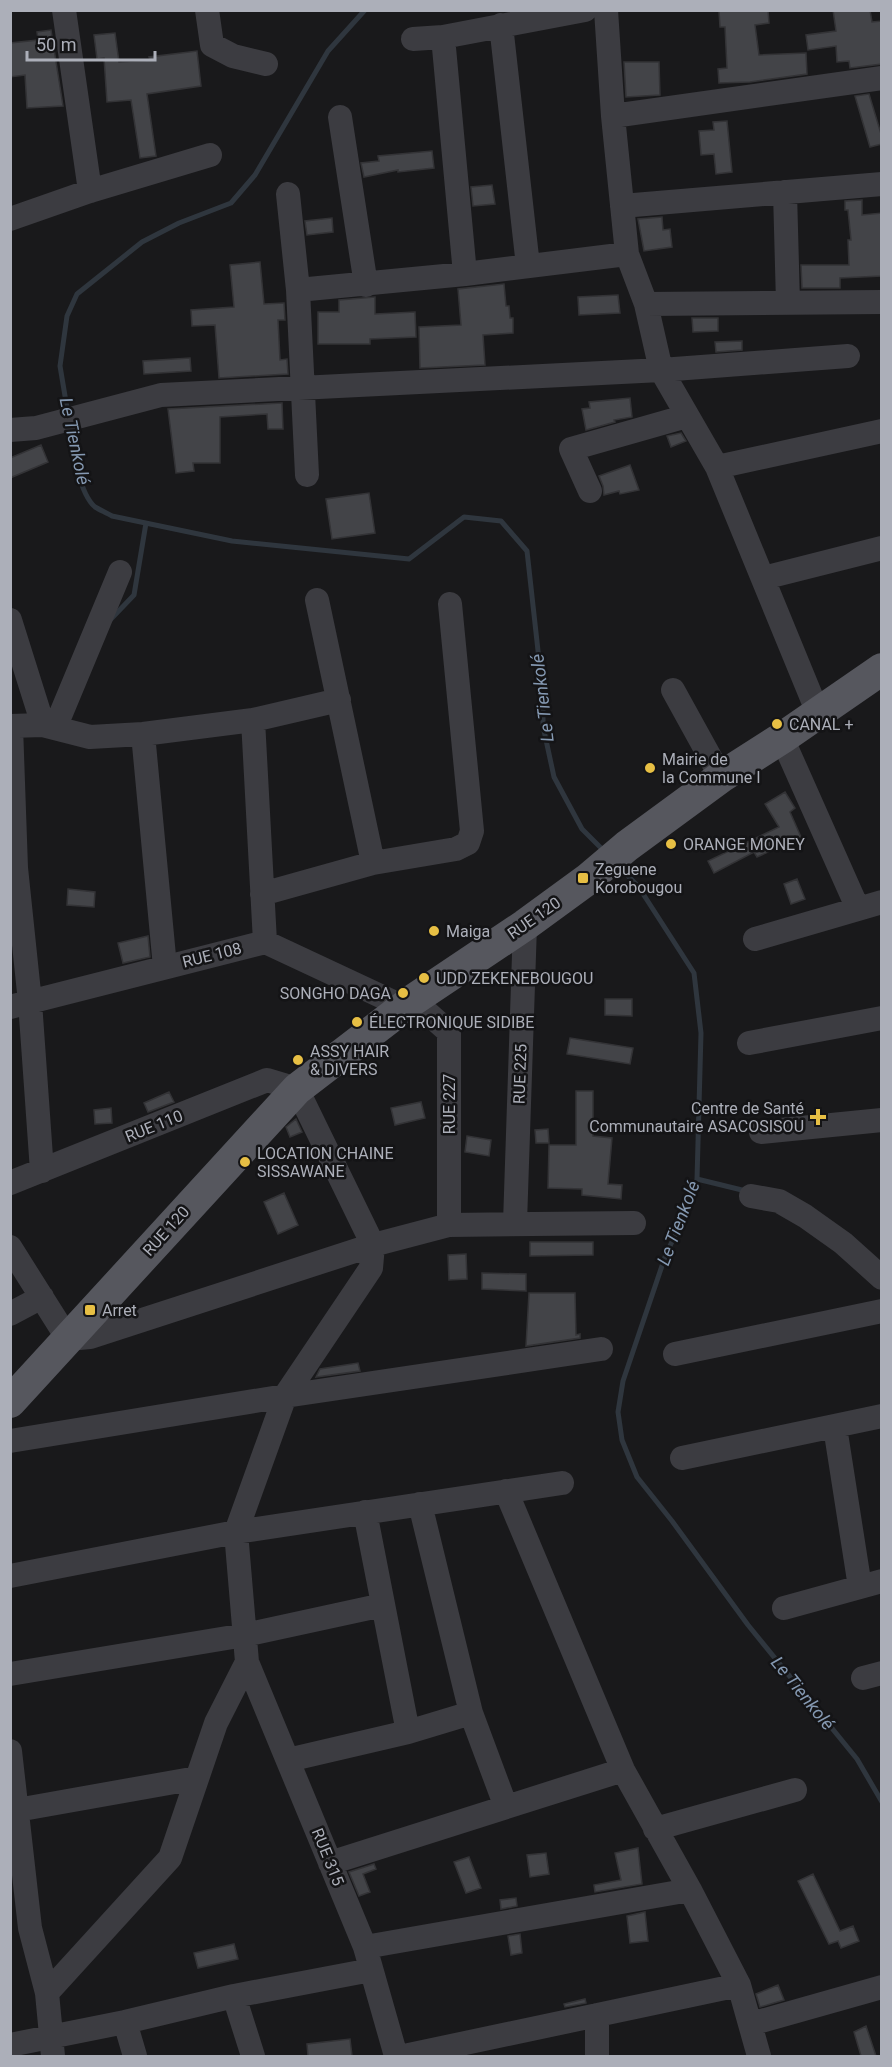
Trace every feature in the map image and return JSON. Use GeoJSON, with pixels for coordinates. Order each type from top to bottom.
{"type":"FeatureCollection","features":[{"type":"Feature","properties":{"kind":"main road","name":"RUE 120"},"geometry":{"type":"LineString","coordinates":[[10,1402],[297,1089],[408,1003],[525,925],[721,777],[882,669]]}},
{"type":"Feature","properties":{"kind":"street"},"geometry":{"type":"LineString","coordinates":[[64,10],[90,191]]}},
{"type":"Feature","properties":{"kind":"street"},"geometry":{"type":"LineString","coordinates":[[207,10],[212,45],[233,56],[266,64]]}},
{"type":"Feature","properties":{"kind":"street"},"geometry":{"type":"LineString","coordinates":[[413,39],[443,37],[585,10]]}},
{"type":"Feature","properties":{"kind":"street"},"geometry":{"type":"LineString","coordinates":[[606,10],[613,116],[627,254],[646,304],[661,370],[717,468],[818,713]]}},
{"type":"Feature","properties":{"kind":"street"},"geometry":{"type":"LineString","coordinates":[[501,25],[528,266]]}},
{"type":"Feature","properties":{"kind":"street"},"geometry":{"type":"LineString","coordinates":[[443,37],[465,274]]}},
{"type":"Feature","properties":{"kind":"street"},"geometry":{"type":"LineString","coordinates":[[613,116],[882,78]]}},
{"type":"Feature","properties":{"kind":"street"},"geometry":{"type":"LineString","coordinates":[[340,117],[366,285]]}},
{"type":"Feature","properties":{"kind":"street"},"geometry":{"type":"LineString","coordinates":[[10,219],[90,191],[210,155]]}},
{"type":"Feature","properties":{"kind":"street"},"geometry":{"type":"LineString","coordinates":[[622,206],[882,184]]}},
{"type":"Feature","properties":{"kind":"street"},"geometry":{"type":"LineString","coordinates":[[785,192],[788,303]]}},
{"type":"Feature","properties":{"kind":"street"},"geometry":{"type":"LineString","coordinates":[[288,194],[298,290],[307,475]]}},
{"type":"Feature","properties":{"kind":"street"},"geometry":{"type":"LineString","coordinates":[[298,290],[366,285],[627,254]]}},
{"type":"Feature","properties":{"kind":"street"},"geometry":{"type":"LineString","coordinates":[[646,304],[882,302]]}},
{"type":"Feature","properties":{"kind":"street"},"geometry":{"type":"LineString","coordinates":[[10,430],[49,425],[161,395],[661,370],[848,356]]}},
{"type":"Feature","properties":{"kind":"street"},"geometry":{"type":"LineString","coordinates":[[590,490],[571,449],[687,416]]}},
{"type":"Feature","properties":{"kind":"street"},"geometry":{"type":"LineString","coordinates":[[717,468],[882,431]]}},
{"type":"Feature","properties":{"kind":"street"},"geometry":{"type":"LineString","coordinates":[[763,578],[882,548]]}},
{"type":"Feature","properties":{"kind":"street"},"geometry":{"type":"LineString","coordinates":[[49,726],[120,572]]}},
{"type":"Feature","properties":{"kind":"street"},"geometry":{"type":"LineString","coordinates":[[317,600],[373,863]]}},
{"type":"Feature","properties":{"kind":"street"},"geometry":{"type":"LineString","coordinates":[[262,894],[373,863],[456,849],[468,843],[472,831],[450,604]]}},
{"type":"Feature","properties":{"kind":"street"},"geometry":{"type":"LineString","coordinates":[[10,620],[49,726]]}},
{"type":"Feature","properties":{"kind":"street"},"geometry":{"type":"LineString","coordinates":[[673,690],[721,777]]}},
{"type":"Feature","properties":{"kind":"street"},"geometry":{"type":"LineString","coordinates":[[42,1171],[20,1005],[13,869],[11,726],[49,726],[90,737],[143,734],[253,720],[339,700]]}},
{"type":"Feature","properties":{"kind":"street"},"geometry":{"type":"LineString","coordinates":[[253,720],[265,942]]}},
{"type":"Feature","properties":{"kind":"street"},"geometry":{"type":"LineString","coordinates":[[143,734],[165,967]]}},
{"type":"Feature","properties":{"kind":"street"},"geometry":{"type":"LineString","coordinates":[[782,738],[858,909]]}},
{"type":"Feature","properties":{"kind":"street"},"geometry":{"type":"LineString","coordinates":[[755,939],[882,902]]}},
{"type":"Feature","properties":{"kind":"street","name":"RUE 225"},"geometry":{"type":"LineString","coordinates":[[514,1223],[525,925]]}},
{"type":"Feature","properties":{"kind":"street","name":"RUE 108"},"geometry":{"type":"LineString","coordinates":[[20,1005],[265,942],[408,1003]]}},
{"type":"Feature","properties":{"kind":"street","name":"RUE 227"},"geometry":{"type":"LineString","coordinates":[[408,1003],[450,1032],[449,1225]]}},
{"type":"Feature","properties":{"kind":"street"},"geometry":{"type":"LineString","coordinates":[[749,1042],[882,1018]]}},
{"type":"Feature","properties":{"kind":"street","name":"RUE 110"},"geometry":{"type":"LineString","coordinates":[[10,1183],[267,1080],[297,1089]]}},
{"type":"Feature","properties":{"kind":"street"},"geometry":{"type":"LineString","coordinates":[[236,1532],[285,1396],[371,1268],[373,1245],[297,1089]]}},
{"type":"Feature","properties":{"kind":"street"},"geometry":{"type":"LineString","coordinates":[[761,1132],[882,1120]]}},
{"type":"Feature","properties":{"kind":"street"},"geometry":{"type":"LineString","coordinates":[[751,1196],[779,1201],[805,1216],[843,1243],[882,1278]]}},
{"type":"Feature","properties":{"kind":"street"},"geometry":{"type":"LineString","coordinates":[[10,1247],[68,1339],[90,1337],[373,1245],[449,1225],[634,1223]]}},
{"type":"Feature","properties":{"kind":"street"},"geometry":{"type":"LineString","coordinates":[[10,1314],[42,1297]]}},
{"type":"Feature","properties":{"kind":"street"},"geometry":{"type":"LineString","coordinates":[[675,1354],[882,1311]]}},
{"type":"Feature","properties":{"kind":"street"},"geometry":{"type":"LineString","coordinates":[[10,1441],[285,1396],[601,1349]]}},
{"type":"Feature","properties":{"kind":"street"},"geometry":{"type":"LineString","coordinates":[[682,1458],[882,1416]]}},
{"type":"Feature","properties":{"kind":"street"},"geometry":{"type":"LineString","coordinates":[[784,1608],[871,1584],[835,1427]]}},
{"type":"Feature","properties":{"kind":"street"},"geometry":{"type":"LineString","coordinates":[[10,1576],[236,1532],[562,1483]]}},
{"type":"Feature","properties":{"kind":"street"},"geometry":{"type":"LineString","coordinates":[[506,1491],[622,1770],[690,1890],[739,1984],[759,2056]]}},
{"type":"Feature","properties":{"kind":"street"},"geometry":{"type":"LineString","coordinates":[[420,1504],[471,1713],[506,1807]]}},
{"type":"Feature","properties":{"kind":"street"},"geometry":{"type":"LineString","coordinates":[[365,1512],[408,1732]]}},
{"type":"Feature","properties":{"kind":"street","name":"RUE 315"},"geometry":{"type":"LineString","coordinates":[[236,1532],[248,1662],[365,1947],[396,2056]]}},
{"type":"Feature","properties":{"kind":"street"},"geometry":{"type":"LineString","coordinates":[[10,1674],[244,1635],[383,1605]]}},
{"type":"Feature","properties":{"kind":"street"},"geometry":{"type":"LineString","coordinates":[[47,1993],[170,1858],[216,1723],[248,1662]]}},
{"type":"Feature","properties":{"kind":"street"},"geometry":{"type":"LineString","coordinates":[[288,1760],[408,1732],[471,1713]]}},
{"type":"Feature","properties":{"kind":"street"},"geometry":{"type":"LineString","coordinates":[[10,1751],[17,1810],[20,1929],[47,1993],[53,2047]]}},
{"type":"Feature","properties":{"kind":"street"},"geometry":{"type":"LineString","coordinates":[[330,1863],[622,1770]]}},
{"type":"Feature","properties":{"kind":"street"},"geometry":{"type":"LineString","coordinates":[[17,1810],[198,1778]]}},
{"type":"Feature","properties":{"kind":"street"},"geometry":{"type":"LineString","coordinates":[[655,1829],[795,1790]]}},
{"type":"Feature","properties":{"kind":"street"},"geometry":{"type":"LineString","coordinates":[[365,1947],[690,1890]]}},
{"type":"Feature","properties":{"kind":"street"},"geometry":{"type":"LineString","coordinates":[[10,2044],[53,2047],[125,2022],[234,1996],[371,1970]]}},
{"type":"Feature","properties":{"kind":"street"},"geometry":{"type":"LineString","coordinates":[[404,2056],[739,1984]]}},
{"type":"Feature","properties":{"kind":"street"},"geometry":{"type":"LineString","coordinates":[[751,2024],[882,1987]]}},
{"type":"Feature","properties":{"kind":"street"},"geometry":{"type":"LineString","coordinates":[[234,1996],[253,2056]]}},
{"type":"Feature","properties":{"kind":"street"},"geometry":{"type":"LineString","coordinates":[[597,2015],[597,2056]]}},
{"type":"Feature","properties":{"kind":"street"},"geometry":{"type":"LineString","coordinates":[[125,2022],[135,2056]]}},
{"type":"Feature","properties":{"kind":"building"},"geometry":{"type":"Polygon","coordinates":[[[768,10],[769,23],[755,25],[759,55],[806,53],[807,74],[750,82],[719,83],[718,69],[727,68],[725,27],[720,27],[719,11],[768,10]]]}},
{"type":"Feature","properties":{"kind":"building"},"geometry":{"type":"Polygon","coordinates":[[[833,10],[870,10],[872,22],[882,21],[882,64],[850,68],[849,61],[837,62],[836,46],[808,50],[806,35],[836,31],[833,10]]]}},
{"type":"Feature","properties":{"kind":"building"},"geometry":{"type":"Polygon","coordinates":[[[51,30],[63,106],[27,108],[25,75],[10,77],[10,43],[38,40],[37,32],[51,30]]]}},
{"type":"Feature","properties":{"kind":"building"},"geometry":{"type":"Polygon","coordinates":[[[115,33],[119,62],[150,60],[149,57],[197,51],[201,86],[147,94],[156,156],[140,158],[131,100],[107,102],[104,58],[97,59],[94,35],[115,33]]]}},
{"type":"Feature","properties":{"kind":"building"},"geometry":{"type":"Polygon","coordinates":[[[624,62],[659,62],[660,95],[626,97],[624,62]]]}},
{"type":"Feature","properties":{"kind":"building"},"geometry":{"type":"Polygon","coordinates":[[[869,94],[882,137],[882,144],[870,147],[855,96],[869,94]]]}},
{"type":"Feature","properties":{"kind":"building"},"geometry":{"type":"Polygon","coordinates":[[[727,121],[732,172],[716,174],[714,154],[701,155],[699,131],[714,130],[713,122],[727,121]]]}},
{"type":"Feature","properties":{"kind":"building"},"geometry":{"type":"Polygon","coordinates":[[[432,151],[434,168],[398,172],[398,170],[364,177],[361,163],[379,161],[378,156],[432,151]]]}},
{"type":"Feature","properties":{"kind":"building"},"geometry":{"type":"Polygon","coordinates":[[[492,185],[495,204],[473,206],[471,187],[492,185]]]}},
{"type":"Feature","properties":{"kind":"building"},"geometry":{"type":"Polygon","coordinates":[[[862,200],[862,215],[882,213],[882,276],[840,278],[840,288],[802,288],[801,265],[849,265],[848,240],[851,240],[845,201],[862,200]]]}},
{"type":"Feature","properties":{"kind":"building"},"geometry":{"type":"Polygon","coordinates":[[[662,217],[663,230],[670,229],[672,247],[644,251],[638,219],[662,217]]]}},
{"type":"Feature","properties":{"kind":"building"},"geometry":{"type":"Polygon","coordinates":[[[332,218],[333,232],[307,235],[305,221],[332,218]]]}},
{"type":"Feature","properties":{"kind":"building"},"geometry":{"type":"Polygon","coordinates":[[[260,262],[264,304],[284,303],[285,320],[278,320],[280,360],[287,359],[288,374],[219,378],[215,325],[192,326],[191,310],[234,307],[230,265],[260,262]]]}},
{"type":"Feature","properties":{"kind":"building"},"geometry":{"type":"Polygon","coordinates":[[[504,284],[506,306],[509,306],[510,318],[513,318],[513,333],[483,335],[485,365],[420,368],[419,327],[461,325],[458,289],[504,284]]]}},
{"type":"Feature","properties":{"kind":"building"},"geometry":{"type":"Polygon","coordinates":[[[618,295],[620,313],[579,315],[578,297],[618,295]]]}},
{"type":"Feature","properties":{"kind":"building"},"geometry":{"type":"Polygon","coordinates":[[[375,297],[375,314],[415,312],[416,337],[370,339],[370,344],[318,344],[318,312],[339,312],[339,300],[375,297]]]}},
{"type":"Feature","properties":{"kind":"building"},"geometry":{"type":"Polygon","coordinates":[[[692,318],[718,318],[718,331],[693,332],[692,318]]]}},
{"type":"Feature","properties":{"kind":"building"},"geometry":{"type":"Polygon","coordinates":[[[742,341],[742,350],[716,352],[715,342],[742,341]]]}},
{"type":"Feature","properties":{"kind":"building"},"geometry":{"type":"Polygon","coordinates":[[[190,358],[191,371],[144,374],[143,361],[190,358]]]}},
{"type":"Feature","properties":{"kind":"building"},"geometry":{"type":"Polygon","coordinates":[[[630,398],[632,417],[614,420],[615,422],[586,430],[582,409],[590,408],[589,402],[630,398]]]}},
{"type":"Feature","properties":{"kind":"building"},"geometry":{"type":"Polygon","coordinates":[[[282,403],[283,429],[268,429],[267,414],[220,417],[220,463],[193,463],[194,471],[176,473],[168,409],[282,403]]]}},
{"type":"Feature","properties":{"kind":"building"},"geometry":{"type":"Polygon","coordinates":[[[681,433],[686,441],[671,447],[667,436],[681,433]]]}},
{"type":"Feature","properties":{"kind":"building"},"geometry":{"type":"Polygon","coordinates":[[[41,445],[48,462],[10,478],[10,458],[41,445]]]}},
{"type":"Feature","properties":{"kind":"building"},"geometry":{"type":"Polygon","coordinates":[[[630,465],[639,490],[620,494],[619,491],[604,495],[599,476],[630,465]]]}},
{"type":"Feature","properties":{"kind":"building"},"geometry":{"type":"Polygon","coordinates":[[[369,493],[375,533],[332,539],[326,499],[369,493]]]}},
{"type":"Feature","properties":{"kind":"building"},"geometry":{"type":"Polygon","coordinates":[[[785,792],[795,808],[790,812],[801,837],[757,857],[754,852],[714,873],[708,861],[779,827],[765,804],[785,792]]]}},
{"type":"Feature","properties":{"kind":"building"},"geometry":{"type":"Polygon","coordinates":[[[797,879],[805,899],[791,904],[784,884],[797,879]]]}},
{"type":"Feature","properties":{"kind":"building"},"geometry":{"type":"Polygon","coordinates":[[[68,889],[95,892],[94,907],[67,905],[68,889]]]}},
{"type":"Feature","properties":{"kind":"building"},"geometry":{"type":"Polygon","coordinates":[[[148,936],[150,957],[123,963],[118,943],[148,936]]]}},
{"type":"Feature","properties":{"kind":"building"},"geometry":{"type":"Polygon","coordinates":[[[605,999],[632,999],[632,1016],[605,1015],[605,999]]]}},
{"type":"Feature","properties":{"kind":"building"},"geometry":{"type":"Polygon","coordinates":[[[570,1038],[633,1048],[630,1064],[567,1054],[570,1038]]]}},
{"type":"Feature","properties":{"kind":"building"},"geometry":{"type":"Polygon","coordinates":[[[576,1091],[593,1091],[593,1136],[612,1138],[608,1184],[622,1185],[621,1199],[582,1195],[582,1189],[548,1188],[549,1145],[576,1145],[576,1091]]]}},
{"type":"Feature","properties":{"kind":"building"},"geometry":{"type":"Polygon","coordinates":[[[169,1092],[174,1102],[148,1112],[144,1103],[169,1092]]]}},
{"type":"Feature","properties":{"kind":"building"},"geometry":{"type":"Polygon","coordinates":[[[421,1102],[425,1118],[395,1125],[391,1108],[421,1102]]]}},
{"type":"Feature","properties":{"kind":"building"},"geometry":{"type":"Polygon","coordinates":[[[111,1108],[112,1123],[95,1124],[94,1110],[111,1108]]]}},
{"type":"Feature","properties":{"kind":"building"},"geometry":{"type":"Polygon","coordinates":[[[296,1119],[302,1132],[290,1137],[286,1127],[296,1119]]]}},
{"type":"Feature","properties":{"kind":"building"},"geometry":{"type":"Polygon","coordinates":[[[548,1129],[549,1143],[536,1143],[535,1130],[548,1129]]]}},
{"type":"Feature","properties":{"kind":"building"},"geometry":{"type":"Polygon","coordinates":[[[467,1136],[491,1140],[489,1156],[465,1152],[467,1136]]]}},
{"type":"Feature","properties":{"kind":"building"},"geometry":{"type":"Polygon","coordinates":[[[284,1193],[298,1225],[278,1234],[264,1202],[284,1193]]]}},
{"type":"Feature","properties":{"kind":"building"},"geometry":{"type":"Polygon","coordinates":[[[530,1242],[593,1242],[593,1255],[530,1256],[530,1242]]]}},
{"type":"Feature","properties":{"kind":"building"},"geometry":{"type":"Polygon","coordinates":[[[466,1254],[467,1279],[449,1280],[448,1255],[466,1254]]]}},
{"type":"Feature","properties":{"kind":"building"},"geometry":{"type":"Polygon","coordinates":[[[482,1273],[526,1274],[526,1291],[482,1289],[482,1273]]]}},
{"type":"Feature","properties":{"kind":"building"},"geometry":{"type":"Polygon","coordinates":[[[529,1293],[575,1293],[576,1335],[580,1334],[580,1338],[526,1346],[529,1293]]]}},
{"type":"Feature","properties":{"kind":"building"},"geometry":{"type":"Polygon","coordinates":[[[358,1363],[360,1371],[316,1377],[320,1369],[358,1363]]]}},
{"type":"Feature","properties":{"kind":"building"},"geometry":{"type":"Polygon","coordinates":[[[638,1848],[642,1884],[595,1892],[594,1885],[621,1880],[615,1853],[638,1848]]]}},
{"type":"Feature","properties":{"kind":"building"},"geometry":{"type":"Polygon","coordinates":[[[546,1853],[549,1874],[530,1877],[527,1855],[546,1853]]]}},
{"type":"Feature","properties":{"kind":"building"},"geometry":{"type":"Polygon","coordinates":[[[469,1857],[481,1888],[466,1893],[454,1862],[469,1857]]]}},
{"type":"Feature","properties":{"kind":"building"},"geometry":{"type":"Polygon","coordinates":[[[374,1864],[376,1869],[363,1874],[370,1892],[359,1896],[349,1872],[374,1864]]]}},
{"type":"Feature","properties":{"kind":"building"},"geometry":{"type":"Polygon","coordinates":[[[813,1874],[840,1931],[853,1926],[859,1941],[841,1948],[838,1941],[829,1944],[798,1881],[813,1874]]]}},
{"type":"Feature","properties":{"kind":"building"},"geometry":{"type":"Polygon","coordinates":[[[516,1898],[517,1906],[501,1909],[500,1900],[516,1898]]]}},
{"type":"Feature","properties":{"kind":"building"},"geometry":{"type":"Polygon","coordinates":[[[645,1912],[648,1941],[630,1943],[627,1916],[645,1912]]]}},
{"type":"Feature","properties":{"kind":"building"},"geometry":{"type":"Polygon","coordinates":[[[520,1934],[522,1953],[511,1955],[508,1936],[520,1934]]]}},
{"type":"Feature","properties":{"kind":"building"},"geometry":{"type":"Polygon","coordinates":[[[234,1944],[238,1959],[198,1968],[194,1953],[234,1944]]]}},
{"type":"Feature","properties":{"kind":"building"},"geometry":{"type":"Polygon","coordinates":[[[778,1985],[784,2000],[760,2007],[756,1994],[778,1985]]]}},
{"type":"Feature","properties":{"kind":"building"},"geometry":{"type":"Polygon","coordinates":[[[585,1999],[586,2003],[565,2007],[564,2004],[585,1999]]]}},
{"type":"Feature","properties":{"kind":"building"},"geometry":{"type":"Polygon","coordinates":[[[866,2026],[876,2056],[861,2056],[854,2032],[866,2026]]]}},
{"type":"Feature","properties":{"kind":"building"},"geometry":{"type":"Polygon","coordinates":[[[350,2039],[352,2056],[308,2056],[307,2044],[350,2039]]]}},
{"type":"Feature","properties":{"kind":"waterway","name":"Le Tienkolé"},"geometry":{"type":"LineString","coordinates":[[68,414],[60,366],[67,316],[77,294],[142,242],[179,223],[231,203],[255,175],[328,51],[365,10]]}},
{"type":"Feature","properties":{"kind":"waterway","name":"Le Tienkolé"},"geometry":{"type":"LineString","coordinates":[[70,426],[77,469],[84,491],[95,507],[112,516],[232,541],[409,559],[464,517],[501,521],[527,551],[543,696],[543,726],[554,777],[582,829],[604,851]]}},
{"type":"Feature","properties":{"kind":"waterway"},"geometry":{"type":"LineString","coordinates":[[111,619],[134,595],[146,523]]}},
{"type":"Feature","properties":{"kind":"waterway","name":"Le Tienkolé"},"geometry":{"type":"LineString","coordinates":[[618,866],[638,886],[694,973],[701,1033],[697,1179],[686,1213],[666,1254],[623,1381],[618,1412],[622,1440],[637,1477],[748,1625],[857,1759],[882,1802]]}},
{"type":"Feature","properties":{"kind":"waterway"},"geometry":{"type":"LineString","coordinates":[[697,1179],[746,1191]]}},
{"type":"Feature","properties":{"kind":"place","name":"CANAL +"},"geometry":{"type":"Point","coordinates":[777,724]}},
{"type":"Feature","properties":{"kind":"place","name":"Mairie de la Commune I"},"geometry":{"type":"Point","coordinates":[650,768]}},
{"type":"Feature","properties":{"kind":"place","name":"ORANGE MONEY"},"geometry":{"type":"Point","coordinates":[671,844]}},
{"type":"Feature","properties":{"kind":"place","name":"Zeguene Korobougou"},"geometry":{"type":"Point","coordinates":[583,878]}},
{"type":"Feature","properties":{"kind":"place","name":"Maiga"},"geometry":{"type":"Point","coordinates":[434,931]}},
{"type":"Feature","properties":{"kind":"place","name":"UDD ZEKENEBOUGOU"},"geometry":{"type":"Point","coordinates":[424,978]}},
{"type":"Feature","properties":{"kind":"place","name":"SONGHO DAGA"},"geometry":{"type":"Point","coordinates":[403,993]}},
{"type":"Feature","properties":{"kind":"place","name":"ÉLECTRONIQUE SIDIBE"},"geometry":{"type":"Point","coordinates":[357,1022]}},
{"type":"Feature","properties":{"kind":"place","name":"ASSY HAIR & DIVERS"},"geometry":{"type":"Point","coordinates":[298,1060]}},
{"type":"Feature","properties":{"kind":"place","name":"Centre de Santé Communautaire ASACOSISOU"},"geometry":{"type":"Point","coordinates":[818,1117]}},
{"type":"Feature","properties":{"kind":"place","name":"LOCATION CHAINE SISSAWANE"},"geometry":{"type":"Point","coordinates":[245,1162]}},
{"type":"Feature","properties":{"kind":"place","name":"Arret"},"geometry":{"type":"Point","coordinates":[90,1310]}}]}
